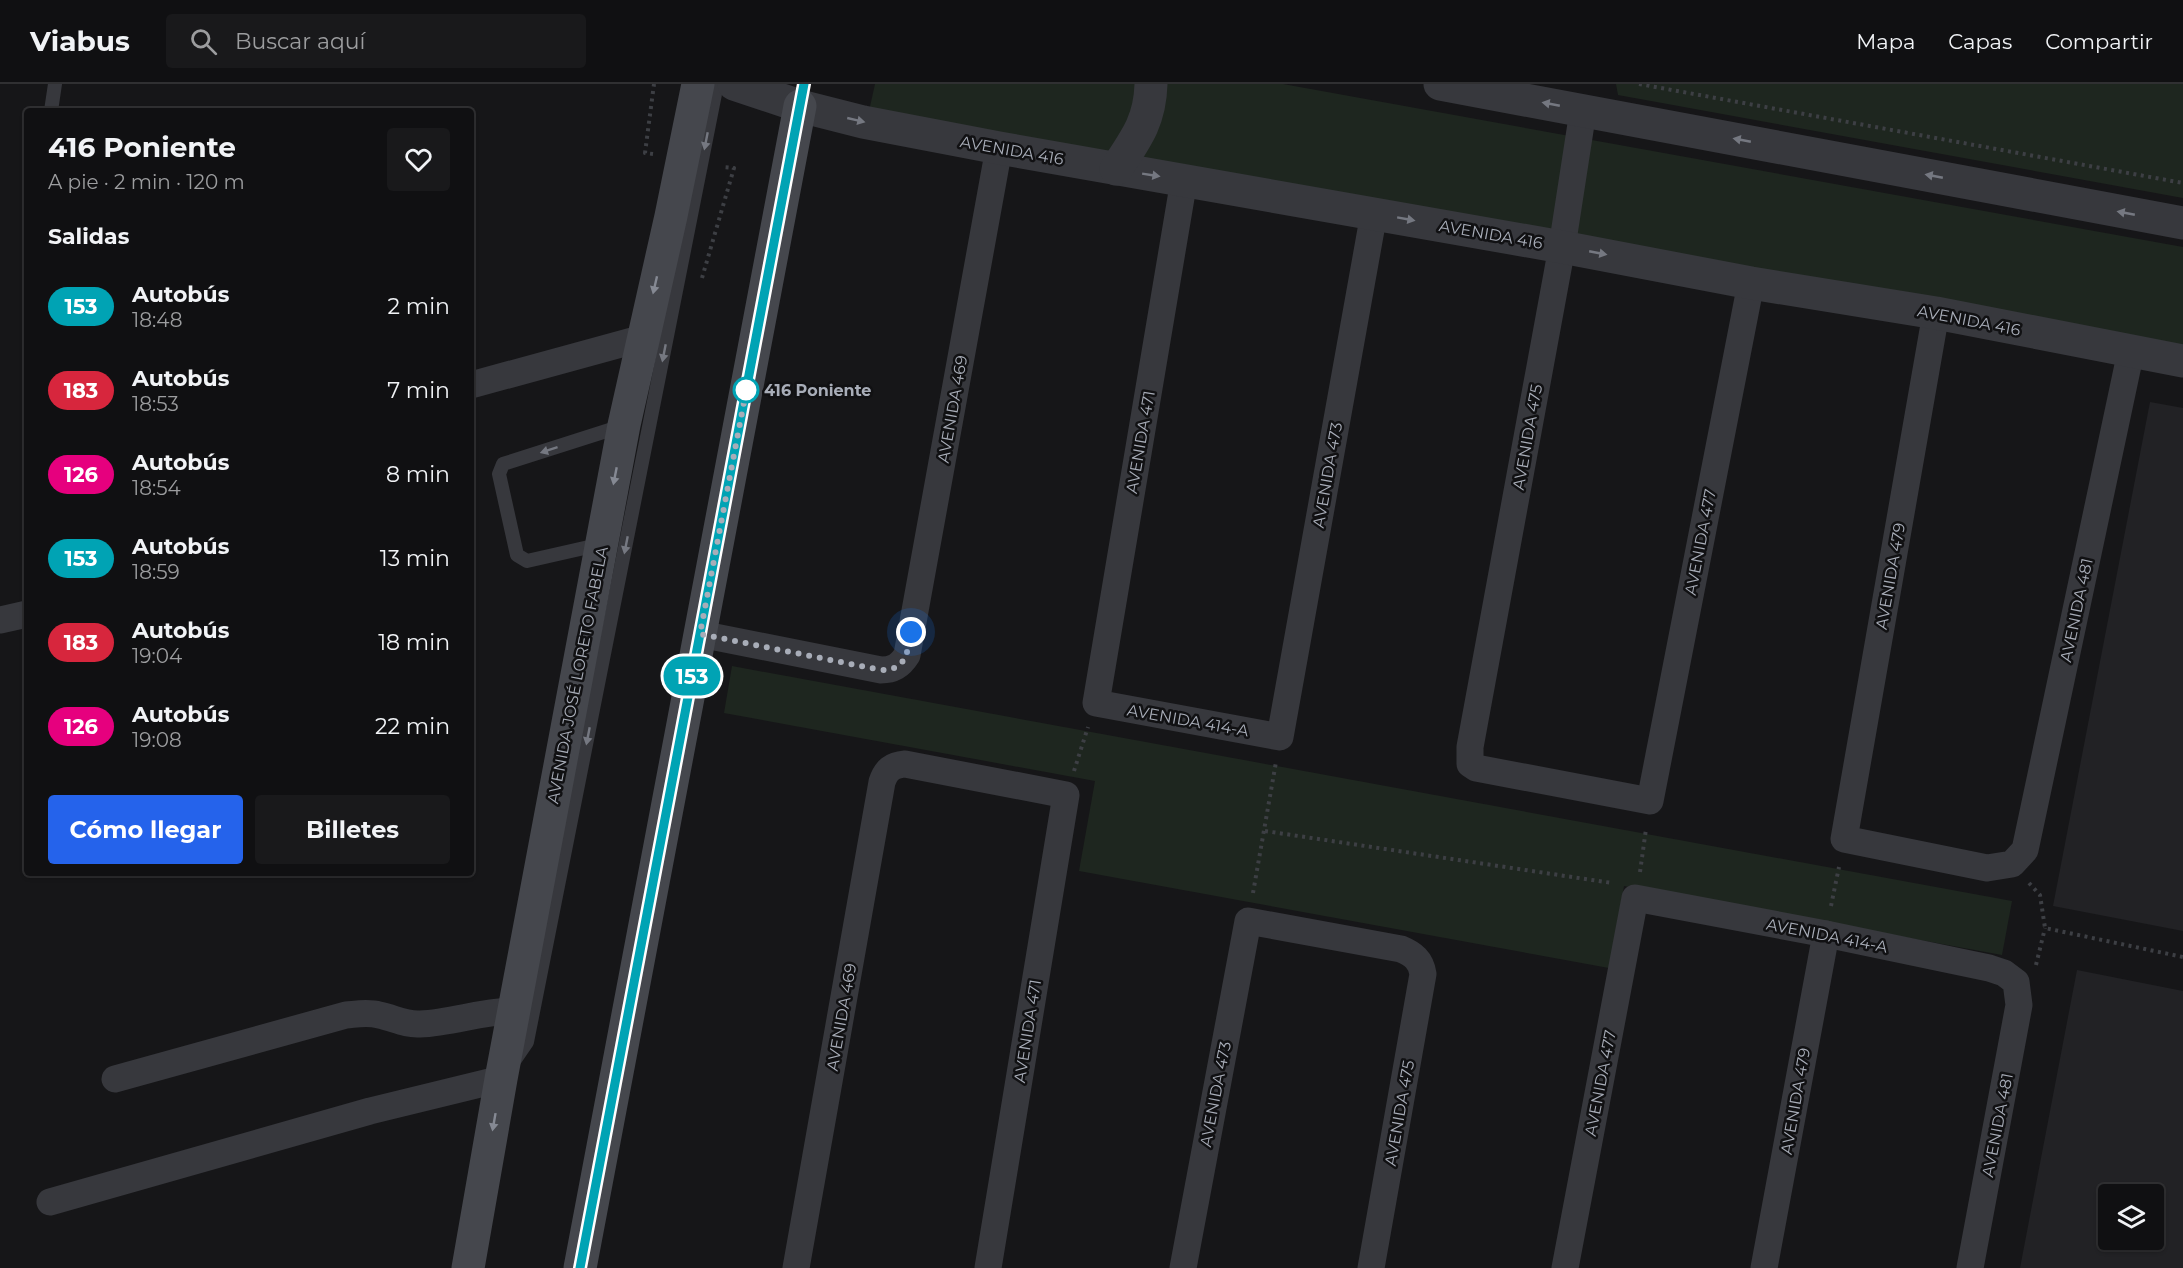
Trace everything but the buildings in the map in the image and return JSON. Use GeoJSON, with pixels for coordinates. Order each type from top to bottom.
{"type":"FeatureCollection","features":[{"type":"Feature","properties":{"kind":"main road","name":"AVENIDA JOSÉ LORETO FABELA"},"geometry":{"type":"LineString","coordinates":[[468,1268],[501,1079],[624,425],[698,84]]}},
{"type":"Feature","properties":{"kind":"main road"},"geometry":{"type":"LineString","coordinates":[[580,1268],[802,95]]}},
{"type":"Feature","properties":{"kind":"street","name":"AVENIDA 416"},"geometry":{"type":"LineString","coordinates":[[734,84],[802,95],[863,122],[999,148],[1374,213],[1751,283],[1936,313],[2183,361]]}},
{"type":"Feature","properties":{"kind":"street"},"geometry":{"type":"LineString","coordinates":[[1116,169],[1139,135],[1150,104],[1151,84]]}},
{"type":"Feature","properties":{"kind":"street"},"geometry":{"type":"LineString","coordinates":[[1440,84],[2183,223]]}},
{"type":"Feature","properties":{"kind":"street","name":"AVENIDA 475"},"geometry":{"type":"LineString","coordinates":[[1583,111],[1562,247],[1470,747],[1470,764],[1483,771],[1650,801]]}},
{"type":"Feature","properties":{"kind":"street","name":"AVENIDA 469"},"geometry":{"type":"LineString","coordinates":[[700,634],[881,670],[889,670],[897,666],[906,655],[999,148]]}},
{"type":"Feature","properties":{"kind":"street","name":"AVENIDA 471"},"geometry":{"type":"LineString","coordinates":[[1096,703],[1184,180]]}},
{"type":"Feature","properties":{"kind":"street","name":"AVENIDA 473"},"geometry":{"type":"LineString","coordinates":[[1280,736],[1374,213]]}},
{"type":"Feature","properties":{"kind":"street","name":"AVENIDA 477"},"geometry":{"type":"LineString","coordinates":[[1650,801],[1751,283]]}},
{"type":"Feature","properties":{"kind":"street","name":"AVENIDA 479"},"geometry":{"type":"LineString","coordinates":[[1844,839],[1936,313]]}},
{"type":"Feature","properties":{"kind":"street"},"geometry":{"type":"LineString","coordinates":[[474,384],[643,338]]}},
{"type":"Feature","properties":{"kind":"street","name":"AVENIDA 481"},"geometry":{"type":"LineString","coordinates":[[2012,864],[2025,850],[2131,351]]}},
{"type":"Feature","properties":{"kind":"street"},"geometry":{"type":"LineString","coordinates":[[0,620],[24,615]]}},
{"type":"Feature","properties":{"kind":"street","name":"AVENIDA 414-A"},"geometry":{"type":"LineString","coordinates":[[1096,703],[1280,736]]}},
{"type":"Feature","properties":{"kind":"street","name":"AVENIDA 469"},"geometry":{"type":"LineString","coordinates":[[796,1268],[885,773],[890,767],[905,764],[1066,795]]}},
{"type":"Feature","properties":{"kind":"street","name":"AVENIDA 471"},"geometry":{"type":"LineString","coordinates":[[988,1268],[1066,795]]}},
{"type":"Feature","properties":{"kind":"street"},"geometry":{"type":"LineString","coordinates":[[1844,839],[1987,868],[2012,864]]}},
{"type":"Feature","properties":{"kind":"street","name":"AVENIDA 414-A"},"geometry":{"type":"LineString","coordinates":[[1636,892],[1989,968],[2004,973],[2016,982]]}},
{"type":"Feature","properties":{"kind":"street","name":"AVENIDA 477"},"geometry":{"type":"LineString","coordinates":[[1565,1268],[1636,892]]}},
{"type":"Feature","properties":{"kind":"street","name":"AVENIDA 475"},"geometry":{"type":"LineString","coordinates":[[1248,921],[1401,949],[1410,952],[1422,965],[1423,974],[1371,1268]]}},
{"type":"Feature","properties":{"kind":"street","name":"AVENIDA 473"},"geometry":{"type":"LineString","coordinates":[[1183,1268],[1248,921]]}},
{"type":"Feature","properties":{"kind":"street","name":"AVENIDA 479"},"geometry":{"type":"LineString","coordinates":[[1764,1268],[1826,934]]}},
{"type":"Feature","properties":{"kind":"street","name":"AVENIDA 481"},"geometry":{"type":"LineString","coordinates":[[1970,1268],[2019,1005],[2016,982]]}},
{"type":"Feature","properties":{"kind":"street"},"geometry":{"type":"LineString","coordinates":[[115,1079],[346,1015],[366,1012],[399,1022],[417,1024],[495,1011],[514,1011]]}},
{"type":"Feature","properties":{"kind":"street"},"geometry":{"type":"LineString","coordinates":[[50,1202],[370,1112],[501,1079]]}},
{"type":"Feature","properties":{"kind":"lane"},"geometry":{"type":"LineString","coordinates":[[52,108],[56,84]]}},
{"type":"Feature","properties":{"kind":"lane"},"geometry":{"type":"LineString","coordinates":[[501,1079],[527,1042],[717,84]]}},
{"type":"Feature","properties":{"kind":"lane"},"geometry":{"type":"LineString","coordinates":[[602,544],[527,561],[517,555],[499,474],[502,464],[624,425]]}},
{"type":"Feature","properties":{"kind":"path"},"geometry":{"type":"LineString","coordinates":[[645,153],[654,84]]}},
{"type":"Feature","properties":{"kind":"path"},"geometry":{"type":"LineString","coordinates":[[1639,84],[2183,183]]}},
{"type":"Feature","properties":{"kind":"path"},"geometry":{"type":"LineString","coordinates":[[699,289],[734,168]]}},
{"type":"Feature","properties":{"kind":"path"},"geometry":{"type":"LineString","coordinates":[[1066,795],[1096,703]]}},
{"type":"Feature","properties":{"kind":"path"},"geometry":{"type":"LineString","coordinates":[[1248,921],[1280,736]]}},
{"type":"Feature","properties":{"kind":"path"},"geometry":{"type":"LineString","coordinates":[[1265,831],[1636,892],[1650,801]]}},
{"type":"Feature","properties":{"kind":"path"},"geometry":{"type":"LineString","coordinates":[[1826,934],[1844,839]]}},
{"type":"Feature","properties":{"kind":"path"},"geometry":{"type":"LineString","coordinates":[[2012,864],[2040,895],[2045,928],[2037,964],[2016,982]]}},
{"type":"Feature","properties":{"kind":"path"},"geometry":{"type":"LineString","coordinates":[[2045,928],[2183,957]]}},
{"type":"Feature","properties":{"kind":"shaded area"},"geometry":{"type":"Polygon","coordinates":[[[875,84],[1283,84],[2183,247],[2183,352],[869,111],[875,84]]]}},
{"type":"Feature","properties":{"kind":"shaded area"},"geometry":{"type":"Polygon","coordinates":[[[1616,84],[2183,84],[2183,198],[1618,95],[1616,84]]]}},
{"type":"Feature","properties":{"kind":"shaded area"},"geometry":{"type":"Polygon","coordinates":[[[2150,402],[2183,408],[2183,931],[2053,906],[2150,402]]]}},
{"type":"Feature","properties":{"kind":"shaded area"},"geometry":{"type":"Polygon","coordinates":[[[732,666],[2012,901],[2002,955],[1624,886],[1609,968],[1079,871],[1095,781],[724,713],[732,666]]]}},
{"type":"Feature","properties":{"kind":"shaded area"},"geometry":{"type":"Polygon","coordinates":[[[2077,970],[2183,991],[2183,1268],[2020,1268],[2077,970]]]}},
{"type":"Feature","properties":{"kind":"bus line","name":"153"},"geometry":{"type":"LineString","coordinates":[[580,1268],[804,84]]}},
{"type":"Feature","properties":{"kind":"place","name":"416 Poniente"},"geometry":{"type":"Point","coordinates":[746,390]}},
{"type":"Feature","properties":{"kind":"route"},"geometry":{"type":"LineString","coordinates":[[746,390],[748,381],[700,634],[889,670],[903,662],[911,632]]}}]}
